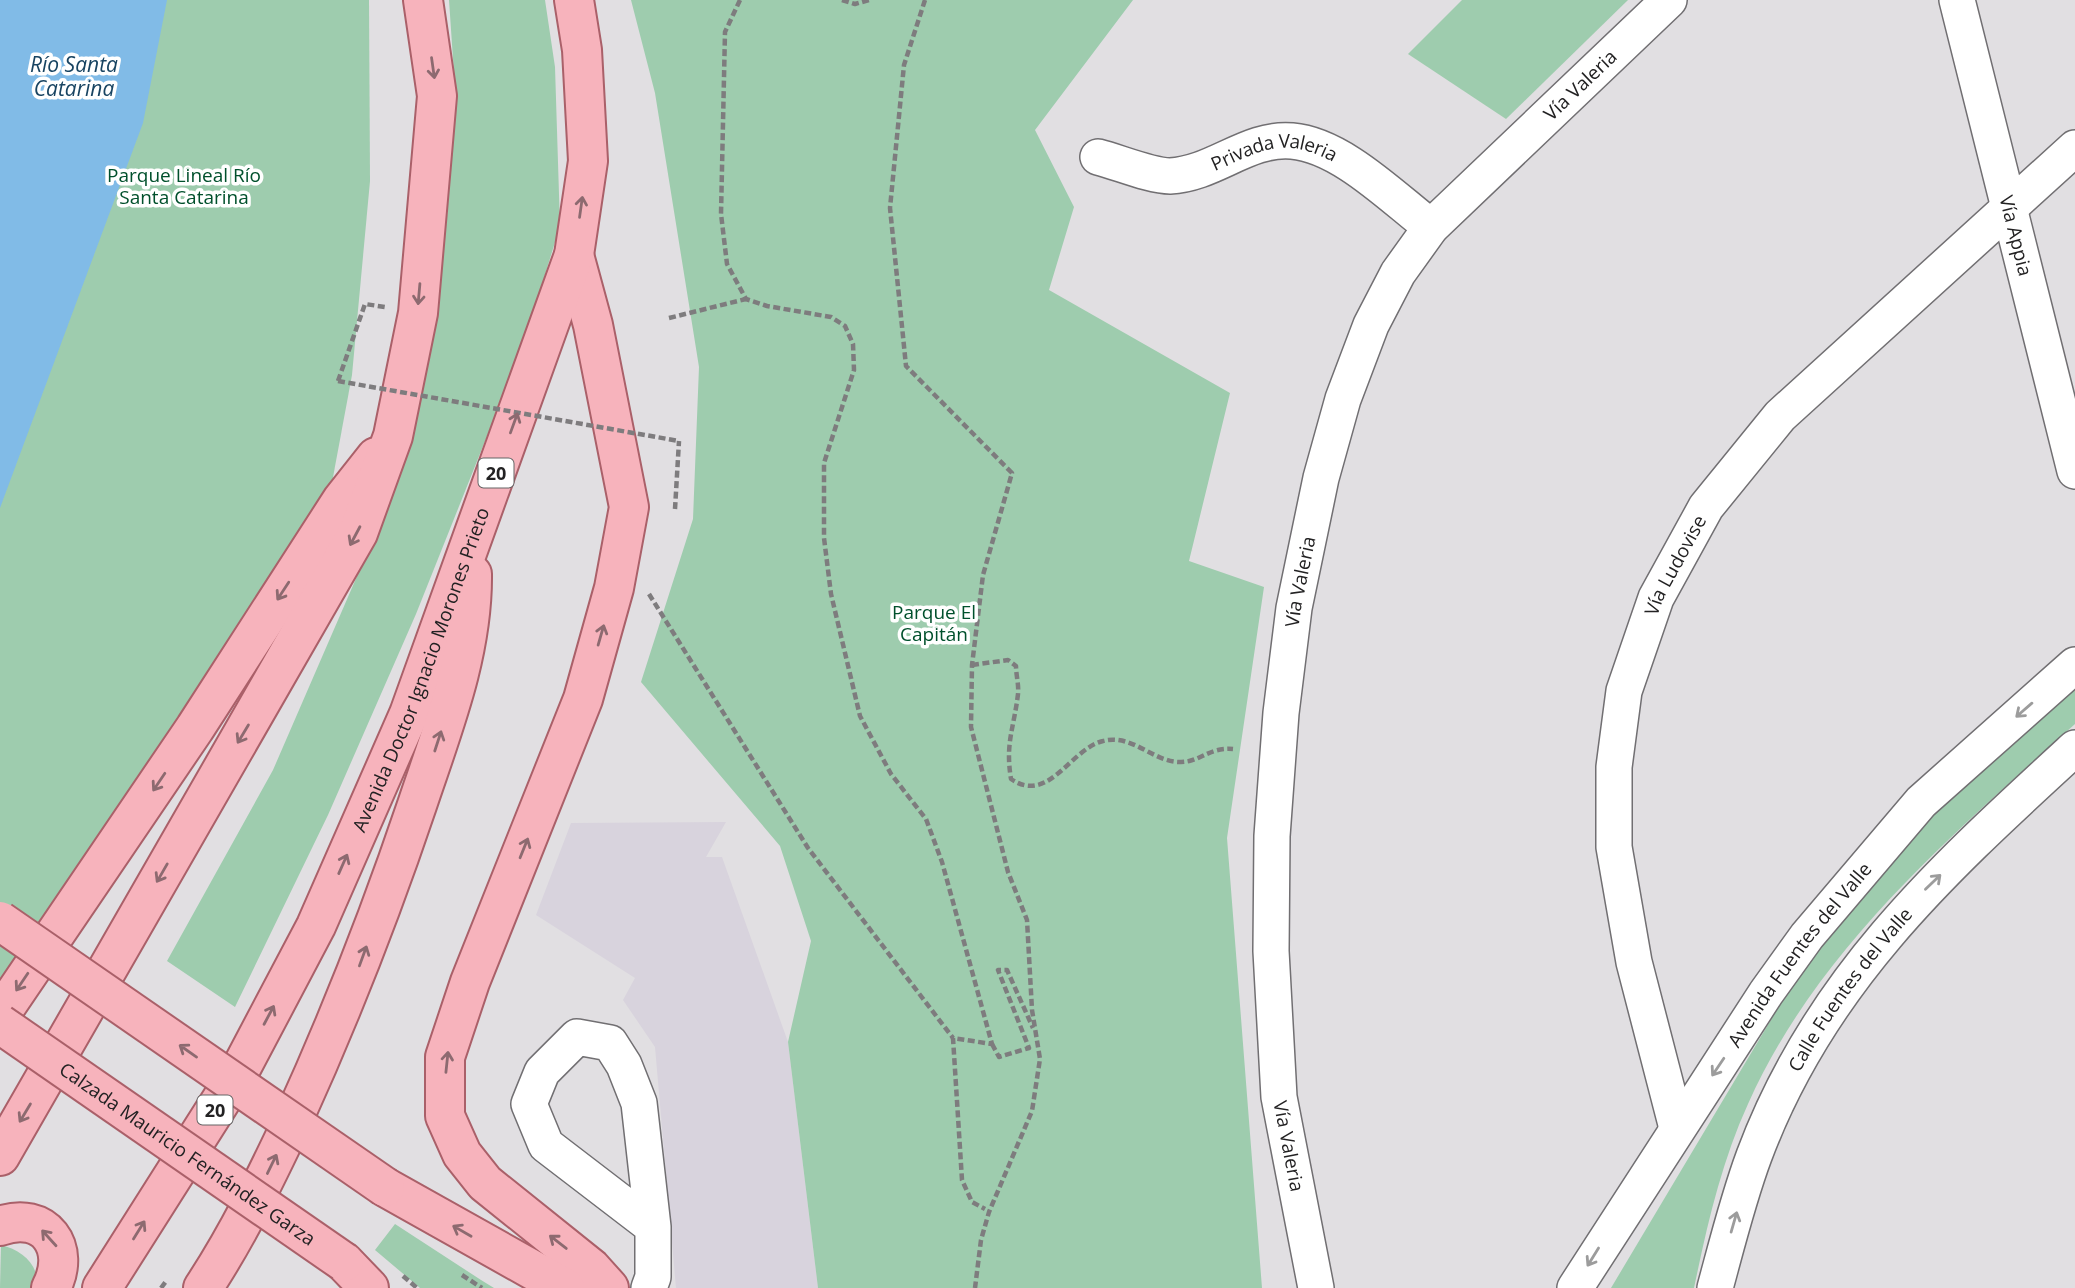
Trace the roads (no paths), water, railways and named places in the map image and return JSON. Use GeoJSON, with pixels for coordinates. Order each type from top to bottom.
{"type":"FeatureCollection","features":[{"type":"Feature","properties":{"kind":"main road"},"geometry":{"type":"LineString","coordinates":[[0,1156],[358,533],[393,436],[418,313],[437,96],[423,0]]}},
{"type":"Feature","properties":{"kind":"main road","name":"Avenida Doctor Ignacio Morones Prieto"},"geometry":{"type":"LineString","coordinates":[[102,1288],[239,1072],[316,926],[409,714],[574,255],[588,161],[582,51],[574,0]]}},
{"type":"Feature","properties":{"kind":"main road"},"geometry":{"type":"LineString","coordinates":[[574,255],[593,325],[629,507],[614,588],[583,699],[470,982],[445,1057],[445,1116],[463,1154],[485,1184],[591,1268],[608,1288]]}},
{"type":"Feature","properties":{"kind":"main road"},"geometry":{"type":"LineString","coordinates":[[0,1015],[195,727],[342,500],[393,436]]}},
{"type":"Feature","properties":{"kind":"main road"},"geometry":{"type":"LineString","coordinates":[[203,1288],[267,1174],[316,1071],[345,1003],[397,864],[466,649],[472,605],[471,541]]}},
{"type":"Feature","properties":{"kind":"main road"},"geometry":{"type":"LineString","coordinates":[[0,921],[385,1188],[565,1288]]}},
{"type":"Feature","properties":{"kind":"main road","name":"Calzada Mauricio Fernández Garza"},"geometry":{"type":"LineString","coordinates":[[0,1024],[357,1275]]}},
{"type":"Feature","properties":{"kind":"main road"},"geometry":{"type":"LineString","coordinates":[[0,1226],[10,1222],[30,1222],[49,1234],[61,1255],[60,1270],[51,1288]]}},
{"type":"Feature","properties":{"kind":"street","name":"Vía Valeria"},"geometry":{"type":"LineString","coordinates":[[1316,1288],[1279,1097],[1271,938],[1272,836],[1281,713],[1294,608],[1321,478],[1343,399],[1376,315],[1398,273],[1431,227],[1669,0]]}},
{"type":"Feature","properties":{"kind":"street","name":"Vía Appia"},"geometry":{"type":"LineString","coordinates":[[1957,0],[2075,471]]}},
{"type":"Feature","properties":{"kind":"street","name":"Privada Valeria"},"geometry":{"type":"LineString","coordinates":[[1098,157],[1168,176],[1210,167],[1255,145],[1272,141],[1293,141],[1317,147],[1343,160],[1431,227]]}},
{"type":"Feature","properties":{"kind":"street","name":"Vía Ludovise"},"geometry":{"type":"LineString","coordinates":[[1677,1128],[1634,962],[1614,847],[1614,767],[1624,691],[1656,598],[1706,507],[1780,416],[2008,205],[2075,148]]}},
{"type":"Feature","properties":{"kind":"street","name":"Avenida Fuentes del Valle"},"geometry":{"type":"LineString","coordinates":[[1575,1288],[1766,993],[1871,858],[1922,802],[2075,665]]}},
{"type":"Feature","properties":{"kind":"street","name":"Calle Fuentes del Valle"},"geometry":{"type":"LineString","coordinates":[[1715,1288],[1754,1155],[1783,1091],[1854,971],[1922,893],[2075,748]]}},
{"type":"Feature","properties":{"kind":"street"},"geometry":{"type":"LineString","coordinates":[[649,1288],[653,1277],[653,1227],[639,1103],[624,1065],[610,1043],[577,1037],[542,1072],[529,1104],[546,1145],[653,1227]]}},
{"type":"Feature","properties":{"kind":"water","name":"Río Santa Catarina"},"geometry":{"type":"Polygon","coordinates":[[[0,0],[167,0],[143,123],[0,508],[0,0]]]}},
{"type":"Feature","properties":{"kind":"park label","name":"Parque Lineal Río Santa Catarina"},"geometry":{"type":"Point","coordinates":[184,186]}},
{"type":"Feature","properties":{"kind":"park label","name":"Parque El Capitán"},"geometry":{"type":"Point","coordinates":[934,623]}}]}
